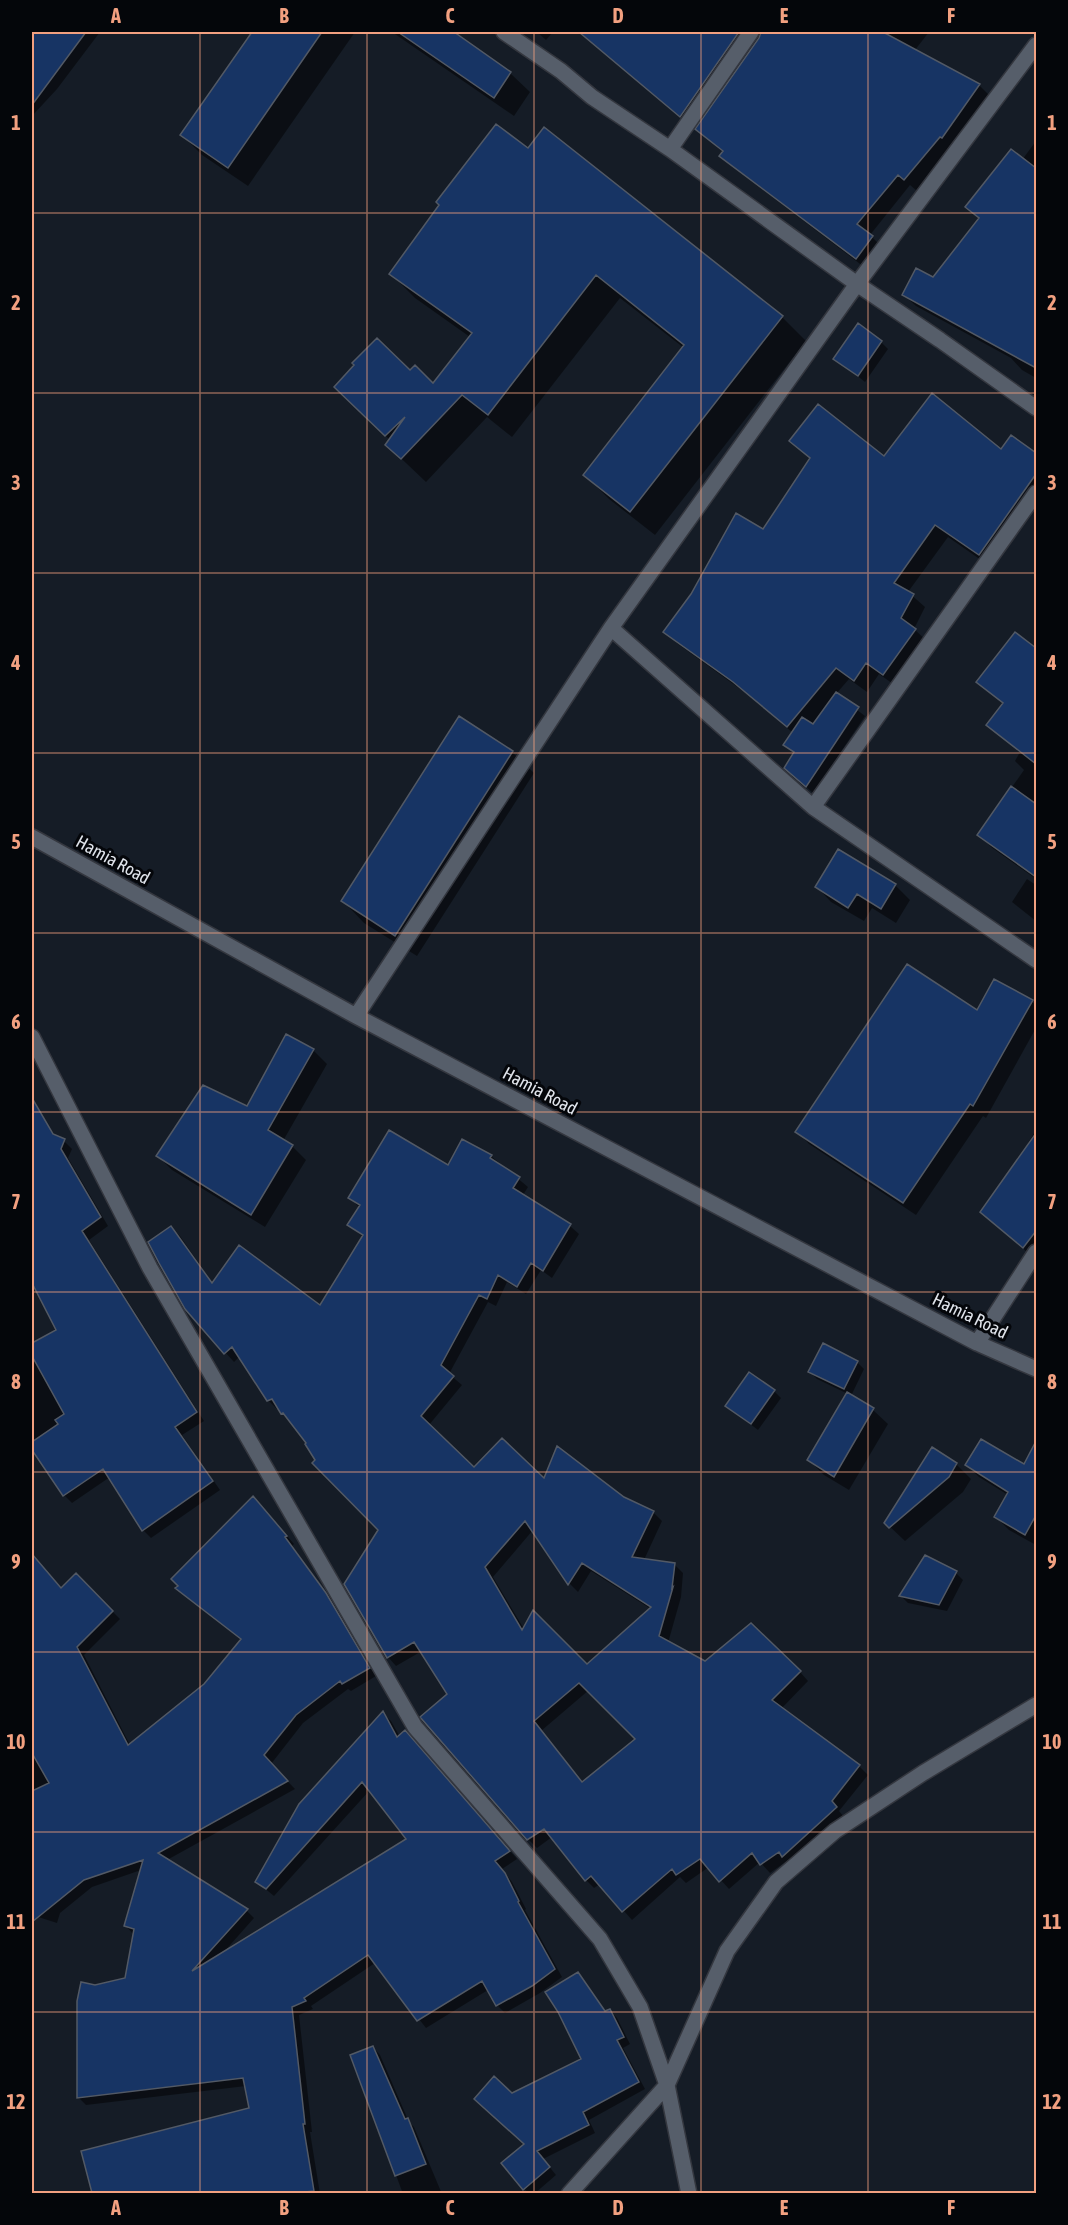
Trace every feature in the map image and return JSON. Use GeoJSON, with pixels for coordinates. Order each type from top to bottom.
{"type":"FeatureCollection","features":[{"type":"Feature","properties":{"kind":"street"},"geometry":{"type":"LineString","coordinates":[[504,32],[561,71],[592,97],[670,149],[857,284],[1036,408]]}},
{"type":"Feature","properties":{"kind":"street"},"geometry":{"type":"LineString","coordinates":[[670,149],[752,32]]}},
{"type":"Feature","properties":{"kind":"street"},"geometry":{"type":"LineString","coordinates":[[356,1016],[611,628],[857,284],[1036,45]]}},
{"type":"Feature","properties":{"kind":"street"},"geometry":{"type":"LineString","coordinates":[[813,807],[1036,493]]}},
{"type":"Feature","properties":{"kind":"street"},"geometry":{"type":"LineString","coordinates":[[611,628],[813,807],[1035,954]]}},
{"type":"Feature","properties":{"kind":"street","name":"Hamia Road"},"geometry":{"type":"LineString","coordinates":[[32,837],[356,1016],[977,1343],[1036,1369]]}},
{"type":"Feature","properties":{"kind":"street"},"geometry":{"type":"LineString","coordinates":[[32,1037],[150,1268],[415,1727],[600,1940],[639,2007],[667,2085],[689,2193]]}},
{"type":"Feature","properties":{"kind":"street"},"geometry":{"type":"LineString","coordinates":[[977,1343],[1036,1252]]}},
{"type":"Feature","properties":{"kind":"street"},"geometry":{"type":"LineString","coordinates":[[569,2193],[667,2085],[727,1951],[776,1882],[835,1831],[923,1773],[1036,1705]]}},
{"type":"Feature","properties":{"kind":"building"},"geometry":{"type":"Polygon","coordinates":[[[32,32],[86,32],[32,105],[32,32]]]}},
{"type":"Feature","properties":{"kind":"building"},"geometry":{"type":"Polygon","coordinates":[[[252,32],[322,32],[228,168],[180,135],[252,32]]]}},
{"type":"Feature","properties":{"kind":"building"},"geometry":{"type":"Polygon","coordinates":[[[398,32],[454,32],[511,72],[494,98],[398,32]]]}},
{"type":"Feature","properties":{"kind":"building"},"geometry":{"type":"Polygon","coordinates":[[[579,32],[739,32],[680,117],[579,32]]]}},
{"type":"Feature","properties":{"kind":"building"},"geometry":{"type":"Polygon","coordinates":[[[761,32],[883,32],[980,84],[942,138],[940,137],[904,180],[898,175],[857,224],[873,236],[856,259],[719,156],[723,151],[695,129],[761,32]]]}},
{"type":"Feature","properties":{"kind":"building"},"geometry":{"type":"Polygon","coordinates":[[[496,124],[528,148],[544,127],[783,316],[630,512],[583,475],[684,345],[596,275],[488,415],[462,395],[401,459],[385,445],[405,417],[385,436],[334,387],[354,365],[352,363],[377,338],[410,370],[415,365],[433,383],[472,333],[389,274],[439,205],[436,202],[496,124]]]}},
{"type":"Feature","properties":{"kind":"building"},"geometry":{"type":"Polygon","coordinates":[[[1011,149],[1036,168],[1036,368],[902,295],[916,268],[933,277],[979,218],[965,207],[1011,149]]]}},
{"type":"Feature","properties":{"kind":"building"},"geometry":{"type":"Polygon","coordinates":[[[858,323],[882,341],[858,376],[833,359],[858,323]]]}},
{"type":"Feature","properties":{"kind":"building"},"geometry":{"type":"Polygon","coordinates":[[[932,393],[1001,449],[1011,435],[1036,453],[1036,474],[979,555],[935,525],[894,583],[914,594],[901,618],[916,629],[883,675],[866,663],[854,681],[836,668],[787,727],[733,682],[663,632],[691,594],[736,513],[763,529],[810,458],[789,441],[818,404],[884,456],[932,393]]]}},
{"type":"Feature","properties":{"kind":"building"},"geometry":{"type":"Polygon","coordinates":[[[1015,632],[1036,648],[1036,764],[986,725],[1003,703],[976,682],[1015,632]]]}},
{"type":"Feature","properties":{"kind":"building"},"geometry":{"type":"Polygon","coordinates":[[[836,692],[859,707],[806,787],[784,768],[794,752],[783,745],[802,717],[813,724],[836,692]]]}},
{"type":"Feature","properties":{"kind":"building"},"geometry":{"type":"Polygon","coordinates":[[[459,716],[513,751],[395,936],[341,901],[459,716]]]}},
{"type":"Feature","properties":{"kind":"building"},"geometry":{"type":"Polygon","coordinates":[[[1011,786],[1036,804],[1036,877],[977,835],[1011,786]]]}},
{"type":"Feature","properties":{"kind":"building"},"geometry":{"type":"Polygon","coordinates":[[[838,849],[896,884],[881,909],[857,894],[848,908],[815,887],[838,849]]]}},
{"type":"Feature","properties":{"kind":"building"},"geometry":{"type":"Polygon","coordinates":[[[907,964],[977,1010],[994,979],[1033,1000],[973,1106],[970,1104],[903,1203],[795,1132],[907,964]]]}},
{"type":"Feature","properties":{"kind":"building"},"geometry":{"type":"Polygon","coordinates":[[[286,1034],[314,1049],[268,1130],[293,1145],[251,1215],[156,1156],[203,1085],[247,1106],[286,1034]]]}},
{"type":"Feature","properties":{"kind":"building"},"geometry":{"type":"Polygon","coordinates":[[[32,1098],[53,1134],[65,1139],[61,1149],[101,1217],[82,1231],[197,1412],[175,1427],[213,1481],[142,1531],[103,1469],[63,1496],[32,1450],[32,1442],[58,1424],[55,1420],[64,1414],[32,1356],[32,1343],[56,1330],[32,1283],[32,1098]]]}},
{"type":"Feature","properties":{"kind":"building"},"geometry":{"type":"Polygon","coordinates":[[[389,1130],[448,1165],[462,1139],[492,1155],[490,1158],[520,1177],[513,1188],[571,1224],[543,1271],[531,1263],[517,1287],[498,1275],[487,1299],[479,1295],[441,1365],[454,1376],[421,1416],[474,1467],[502,1438],[544,1478],[557,1446],[624,1497],[654,1511],[632,1557],[675,1563],[673,1587],[659,1636],[705,1661],[751,1623],[801,1671],[772,1700],[860,1765],[832,1801],[837,1807],[782,1857],[779,1852],[760,1865],[752,1853],[719,1882],[700,1859],[676,1875],[672,1869],[622,1912],[591,1876],[585,1881],[544,1829],[527,1840],[420,1717],[447,1694],[414,1642],[387,1658],[344,1584],[378,1530],[312,1463],[315,1460],[306,1443],[283,1413],[281,1414],[272,1399],[267,1401],[232,1347],[224,1354],[185,1309],[148,1242],[171,1226],[212,1283],[239,1245],[320,1305],[363,1235],[347,1225],[360,1205],[348,1198],[389,1130]],[[525,1521],[485,1567],[522,1630],[533,1610],[587,1664],[651,1607],[582,1563],[568,1585],[525,1521]],[[579,1683],[534,1721],[582,1782],[635,1739],[579,1683]]]}},
{"type":"Feature","properties":{"kind":"building"},"geometry":{"type":"Polygon","coordinates":[[[1036,1133],[1036,1231],[1023,1248],[980,1212],[1036,1133]]]}},
{"type":"Feature","properties":{"kind":"building"},"geometry":{"type":"Polygon","coordinates":[[[823,1343],[858,1361],[844,1389],[808,1372],[823,1343]]]}},
{"type":"Feature","properties":{"kind":"building"},"geometry":{"type":"Polygon","coordinates":[[[749,1372],[775,1390],[751,1424],[725,1406],[749,1372]]]}},
{"type":"Feature","properties":{"kind":"building"},"geometry":{"type":"Polygon","coordinates":[[[847,1392],[874,1408],[834,1477],[807,1460],[847,1392]]]}},
{"type":"Feature","properties":{"kind":"building"},"geometry":{"type":"Polygon","coordinates":[[[981,1439],[1024,1464],[1036,1441],[1036,1515],[1025,1535],[994,1517],[1008,1492],[965,1465],[981,1439]]]}},
{"type":"Feature","properties":{"kind":"building"},"geometry":{"type":"Polygon","coordinates":[[[932,1447],[957,1463],[949,1477],[889,1528],[884,1523],[932,1447]]]}},
{"type":"Feature","properties":{"kind":"building"},"geometry":{"type":"Polygon","coordinates":[[[253,1496],[287,1536],[285,1537],[326,1593],[370,1668],[342,1684],[340,1681],[296,1715],[264,1755],[288,1781],[158,1853],[248,1909],[192,1971],[406,1839],[362,1782],[266,1889],[255,1882],[299,1804],[383,1711],[397,1737],[405,1730],[510,1851],[495,1861],[505,1873],[518,1902],[555,1969],[532,1986],[496,2006],[482,1981],[417,2021],[368,1955],[304,1998],[306,2001],[292,2007],[305,2124],[303,2124],[314,2191],[296,2193],[92,2193],[81,2151],[249,2108],[243,2078],[77,2098],[77,2001],[81,1982],[95,1985],[125,1978],[134,1929],[124,1926],[143,1860],[84,1880],[32,1922],[32,1791],[49,1783],[32,1753],[32,1554],[61,1588],[76,1573],[113,1611],[77,1647],[128,1745],[204,1684],[241,1639],[175,1588],[178,1586],[171,1579],[253,1496]]]}},
{"type":"Feature","properties":{"kind":"building"},"geometry":{"type":"Polygon","coordinates":[[[925,1555],[957,1571],[939,1605],[899,1596],[925,1555]]]}},
{"type":"Feature","properties":{"kind":"building"},"geometry":{"type":"Polygon","coordinates":[[[578,1972],[605,2011],[610,2009],[624,2037],[617,2040],[639,2082],[583,2112],[589,2125],[537,2151],[550,2167],[523,2190],[501,2163],[524,2144],[474,2099],[494,2076],[512,2093],[581,2059],[558,2012],[545,1992],[578,1972]]]}},
{"type":"Feature","properties":{"kind":"building"},"geometry":{"type":"Polygon","coordinates":[[[373,2046],[405,2119],[408,2118],[426,2164],[395,2176],[350,2055],[373,2046]]]}}]}
